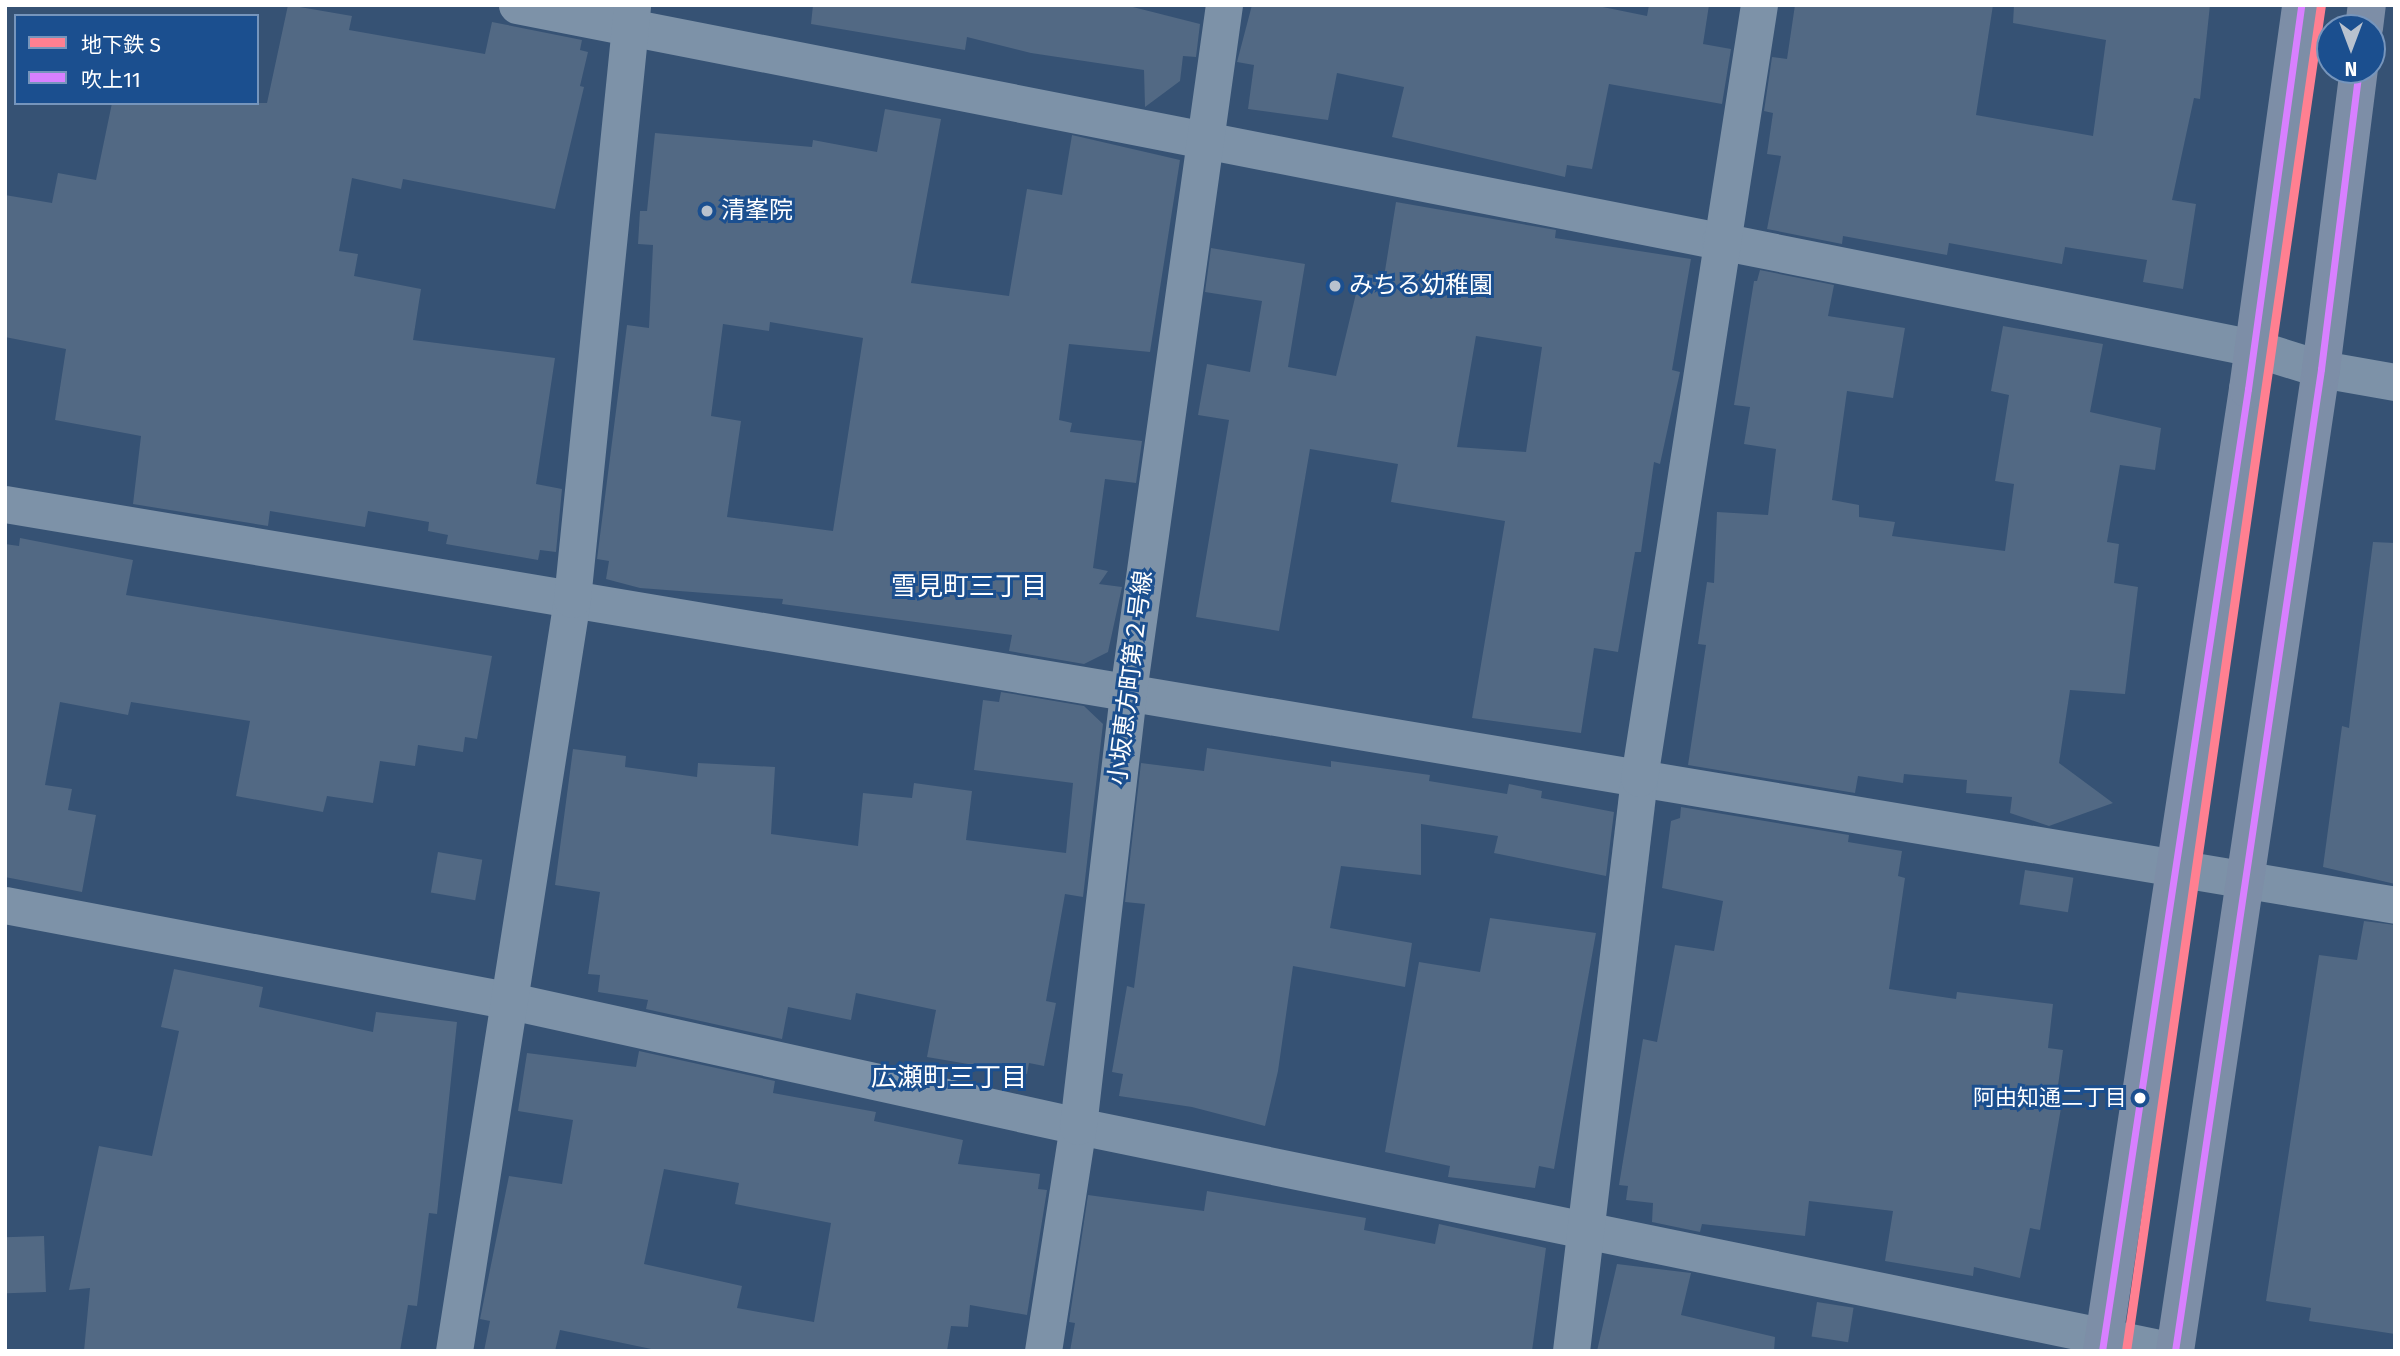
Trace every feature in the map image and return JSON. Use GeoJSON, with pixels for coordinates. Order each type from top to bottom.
{"type":"FeatureCollection","features":[{"type":"Feature","properties":{"kind":"main road"},"geometry":{"type":"LineString","coordinates":[[2103,1344],[2254,348],[2301,5]]}},
{"type":"Feature","properties":{"kind":"main road"},"geometry":{"type":"LineString","coordinates":[[2174,1351],[2247,879],[2321,369],[2357,84]]}},
{"type":"Feature","properties":{"kind":"street"},"geometry":{"type":"LineString","coordinates":[[517,5],[631,17],[1205,137],[2254,348],[2321,369],[2395,382]]}},
{"type":"Feature","properties":{"kind":"street","name":"小坂恵方町第２号線"},"geometry":{"type":"LineString","coordinates":[[1043,1351],[1078,1126],[1128,692],[1224,5]]}},
{"type":"Feature","properties":{"kind":"street"},"geometry":{"type":"LineString","coordinates":[[1571,1351],[1588,1228],[1639,778],[1720,241],[1759,5]]}},
{"type":"Feature","properties":{"kind":"street"},"geometry":{"type":"LineString","coordinates":[[454,1351],[512,1001],[572,599],[631,17]]}},
{"type":"Feature","properties":{"kind":"street"},"geometry":{"type":"LineString","coordinates":[[5,504],[2395,905]]}},
{"type":"Feature","properties":{"kind":"street"},"geometry":{"type":"LineString","coordinates":[[5,905],[512,1001],[1078,1126],[1588,1228],[2103,1344],[2174,1351]]}},
{"type":"Feature","properties":{"kind":"building"},"geometry":{"type":"Polygon","coordinates":[[[288,5],[352,16],[349,30],[485,54],[492,22],[582,40],[580,50],[588,52],[580,86],[584,87],[555,209],[403,179],[401,189],[352,178],[339,251],[358,254],[354,276],[421,289],[413,340],[555,358],[536,484],[562,489],[556,552],[540,550],[538,560],[446,544],[448,535],[428,531],[429,522],[368,511],[365,527],[270,511],[268,526],[133,504],[141,436],[55,420],[66,349],[5,337],[5,195],[52,203],[58,173],[96,180],[112,105],[267,103],[288,5]]]}},
{"type":"Feature","properties":{"kind":"building"},"geometry":{"type":"Polygon","coordinates":[[[813,5],[1125,5],[1200,24],[1196,57],[1183,56],[1180,81],[1145,107],[1144,70],[1031,53],[967,37],[965,50],[811,24],[813,5]]]}},
{"type":"Feature","properties":{"kind":"building"},"geometry":{"type":"Polygon","coordinates":[[[1252,5],[1593,5],[1647,16],[1649,5],[1709,5],[1703,44],[1731,49],[1722,104],[1609,84],[1592,169],[1567,165],[1565,177],[1392,137],[1404,87],[1337,73],[1328,120],[1248,109],[1254,65],[1237,62],[1252,5]]]}},
{"type":"Feature","properties":{"kind":"building"},"geometry":{"type":"Polygon","coordinates":[[[1795,5],[1993,5],[1976,115],[2093,136],[2106,40],[2013,23],[2014,5],[2210,5],[2200,99],[2194,98],[2172,200],[2196,204],[2183,289],[2143,282],[2147,260],[2065,247],[2062,264],[1949,243],[1947,255],[1843,236],[1842,244],[1767,229],[1781,156],[1767,154],[1773,113],[1764,111],[1772,57],[1787,59],[1795,5]]]}},
{"type":"Feature","properties":{"kind":"building"},"geometry":{"type":"Polygon","coordinates":[[[885,109],[941,119],[911,283],[1009,296],[1027,189],[1062,195],[1072,135],[1180,160],[1150,352],[1069,344],[1059,420],[1072,423],[1070,432],[1142,441],[1136,483],[1105,479],[1093,568],[1108,571],[1099,584],[1122,587],[1108,652],[1084,664],[1009,651],[1012,635],[782,604],[783,599],[640,588],[606,579],[609,561],[597,559],[627,325],[649,328],[653,245],[638,244],[640,211],[647,211],[655,133],[812,147],[813,140],[877,152],[885,109]],[[770,322],[769,331],[723,324],[711,416],[741,421],[727,517],[833,531],[863,338],[770,322]]]}},
{"type":"Feature","properties":{"kind":"building"},"geometry":{"type":"Polygon","coordinates":[[[1396,202],[1556,230],[1555,238],[1691,259],[1672,370],[1680,372],[1660,464],[1654,462],[1641,552],[1635,552],[1618,652],[1594,648],[1581,733],[1472,718],[1505,521],[1391,502],[1398,464],[1310,449],[1279,631],[1196,617],[1229,420],[1198,415],[1207,364],[1250,372],[1262,301],[1205,292],[1211,248],[1305,264],[1288,367],[1336,376],[1361,273],[1384,277],[1396,202]],[[1476,336],[1457,447],[1526,452],[1542,347],[1476,336]]]}},
{"type":"Feature","properties":{"kind":"building"},"geometry":{"type":"Polygon","coordinates":[[[1760,270],[1834,285],[1828,316],[1905,328],[1893,398],[1847,391],[1832,500],[1859,505],[1859,517],[1895,522],[1892,536],[2005,551],[2014,484],[1995,481],[2009,395],[1991,391],[2003,326],[2103,344],[2090,412],[2161,428],[2155,470],[2120,465],[2107,542],[2119,544],[2114,583],[2138,587],[2125,694],[2070,690],[2059,763],[2113,803],[2049,826],[2010,813],[2012,797],[1966,793],[1967,780],[1904,774],[1903,783],[1858,776],[1855,793],[1688,765],[1706,645],[1698,644],[1707,582],[1714,583],[1717,512],[1768,515],[1776,449],[1744,444],[1750,407],[1734,405],[1754,281],[1757,281],[1760,270]]]}},
{"type":"Feature","properties":{"kind":"building"},"geometry":{"type":"Polygon","coordinates":[[[20,538],[133,560],[126,595],[492,656],[477,739],[465,737],[463,752],[418,745],[415,766],[380,761],[373,803],[327,796],[323,812],[236,796],[250,721],[131,702],[128,715],[60,702],[45,785],[72,789],[68,810],[96,815],[82,892],[5,877],[5,544],[19,546],[20,538]]]}},
{"type":"Feature","properties":{"kind":"building"},"geometry":{"type":"Polygon","coordinates":[[[2373,542],[2395,543],[2395,884],[2323,867],[2342,726],[2349,728],[2373,542]]]}},
{"type":"Feature","properties":{"kind":"building"},"geometry":{"type":"Polygon","coordinates":[[[1001,692],[1084,706],[1103,724],[1083,897],[1065,894],[1046,1001],[1056,1003],[1044,1066],[1029,1063],[1027,1074],[927,1057],[936,1010],[856,993],[851,1020],[788,1007],[782,1039],[646,1009],[648,1000],[598,992],[600,975],[588,974],[600,892],[555,885],[573,749],[626,756],[625,767],[697,777],[698,763],[775,767],[771,834],[858,846],[863,793],[912,798],[914,783],[972,791],[966,840],[1066,853],[1073,783],[974,770],[983,700],[999,702],[1001,692]]]}},
{"type":"Feature","properties":{"kind":"building"},"geometry":{"type":"Polygon","coordinates":[[[1207,748],[1331,767],[1331,761],[1430,775],[1429,781],[1507,794],[1509,784],[1542,791],[1541,798],[1614,812],[1606,876],[1494,853],[1498,836],[1421,824],[1421,875],[1341,866],[1330,928],[1412,943],[1405,987],[1293,966],[1278,1071],[1265,1126],[1192,1107],[1119,1096],[1123,1074],[1112,1072],[1127,986],[1134,988],[1145,904],[1125,902],[1141,763],[1204,771],[1207,748]]]}},
{"type":"Feature","properties":{"kind":"building"},"geometry":{"type":"Polygon","coordinates":[[[1681,807],[1849,835],[1848,842],[1902,851],[1898,876],[1905,878],[1889,989],[1956,999],[1957,992],[2053,1004],[2048,1048],[2063,1050],[2055,1107],[2061,1108],[2040,1230],[2030,1228],[2020,1278],[1974,1267],[1973,1276],[1885,1261],[1893,1211],[1809,1201],[1805,1236],[1702,1224],[1700,1232],[1652,1222],[1653,1203],[1626,1200],[1628,1186],[1619,1185],[1643,1039],[1657,1042],[1675,945],[1714,951],[1723,901],[1662,888],[1671,821],[1680,818],[1681,807]]]}},
{"type":"Feature","properties":{"kind":"building"},"geometry":{"type":"Polygon","coordinates":[[[438,852],[482,860],[475,900],[431,892],[438,852]]]}},
{"type":"Feature","properties":{"kind":"building"},"geometry":{"type":"Polygon","coordinates":[[[2025,870],[2073,878],[2068,912],[2020,905],[2025,870]]]}},
{"type":"Feature","properties":{"kind":"building"},"geometry":{"type":"Polygon","coordinates":[[[1490,918],[1596,933],[1554,1169],[1539,1166],[1535,1188],[1448,1177],[1450,1166],[1385,1152],[1419,962],[1480,972],[1490,918]]]}},
{"type":"Feature","properties":{"kind":"building"},"geometry":{"type":"Polygon","coordinates":[[[2364,921],[2395,925],[2395,1334],[2309,1321],[2311,1308],[2266,1301],[2319,955],[2357,960],[2364,921]]]}},
{"type":"Feature","properties":{"kind":"building"},"geometry":{"type":"Polygon","coordinates":[[[174,969],[263,987],[259,1007],[373,1032],[376,1012],[457,1022],[437,1214],[429,1213],[417,1306],[408,1305],[400,1351],[84,1351],[90,1288],[69,1290],[99,1146],[152,1156],[179,1031],[161,1027],[174,969]]]}},
{"type":"Feature","properties":{"kind":"building"},"geometry":{"type":"Polygon","coordinates":[[[639,1051],[775,1081],[773,1093],[876,1112],[874,1121],[963,1140],[958,1164],[1040,1174],[1038,1189],[1047,1190],[1027,1315],[970,1305],[968,1327],[951,1326],[947,1351],[661,1351],[560,1330],[555,1351],[484,1351],[490,1321],[480,1319],[509,1176],[562,1184],[573,1120],[518,1111],[527,1053],[636,1067],[639,1051]],[[664,1169],[644,1264],[742,1286],[737,1308],[814,1322],[831,1223],[735,1204],[739,1183],[664,1169]]]}},
{"type":"Feature","properties":{"kind":"building"},"geometry":{"type":"Polygon","coordinates":[[[1207,1191],[1366,1218],[1364,1230],[1435,1244],[1439,1224],[1546,1248],[1532,1351],[1070,1351],[1075,1323],[1069,1322],[1088,1195],[1204,1211],[1207,1191]]]}},
{"type":"Feature","properties":{"kind":"building"},"geometry":{"type":"Polygon","coordinates":[[[44,1236],[46,1292],[7,1293],[5,1237],[44,1236]]]}},
{"type":"Feature","properties":{"kind":"building"},"geometry":{"type":"Polygon","coordinates":[[[1617,1264],[1691,1273],[1681,1315],[1775,1337],[1774,1351],[1597,1351],[1617,1264]]]}},
{"type":"Feature","properties":{"kind":"building"},"geometry":{"type":"Polygon","coordinates":[[[1817,1302],[1854,1308],[1848,1342],[1812,1337],[1817,1302]]]}},
{"type":"Feature","properties":{"kind":"metro line","name":"S"},"geometry":{"type":"LineString","coordinates":[[2126,1351],[2321,5]]}},
{"type":"Feature","properties":{"kind":"transit line","name":"吹上11"},"geometry":{"type":"LineString","coordinates":[[2102,1351],[2248,389],[2301,5]]}},
{"type":"Feature","properties":{"kind":"transit line","name":"吹上11"},"geometry":{"type":"LineString","coordinates":[[2175,1351],[2321,369],[2357,84]]}},
{"type":"Feature","properties":{"kind":"place","name":"清峯院"},"geometry":{"type":"Point","coordinates":[707,211]}},
{"type":"Feature","properties":{"kind":"place","name":"みちる幼稚園"},"geometry":{"type":"Point","coordinates":[1335,286]}},
{"type":"Feature","properties":{"kind":"place","name":"阿由知通二丁目"},"geometry":{"type":"Point","coordinates":[2140,1098]}},
{"type":"Feature","properties":{"kind":"district","name":"雪見町三丁目"},"geometry":{"type":"Point","coordinates":[969,587]}},
{"type":"Feature","properties":{"kind":"district","name":"広瀬町三丁目"},"geometry":{"type":"Point","coordinates":[949,1078]}}]}
